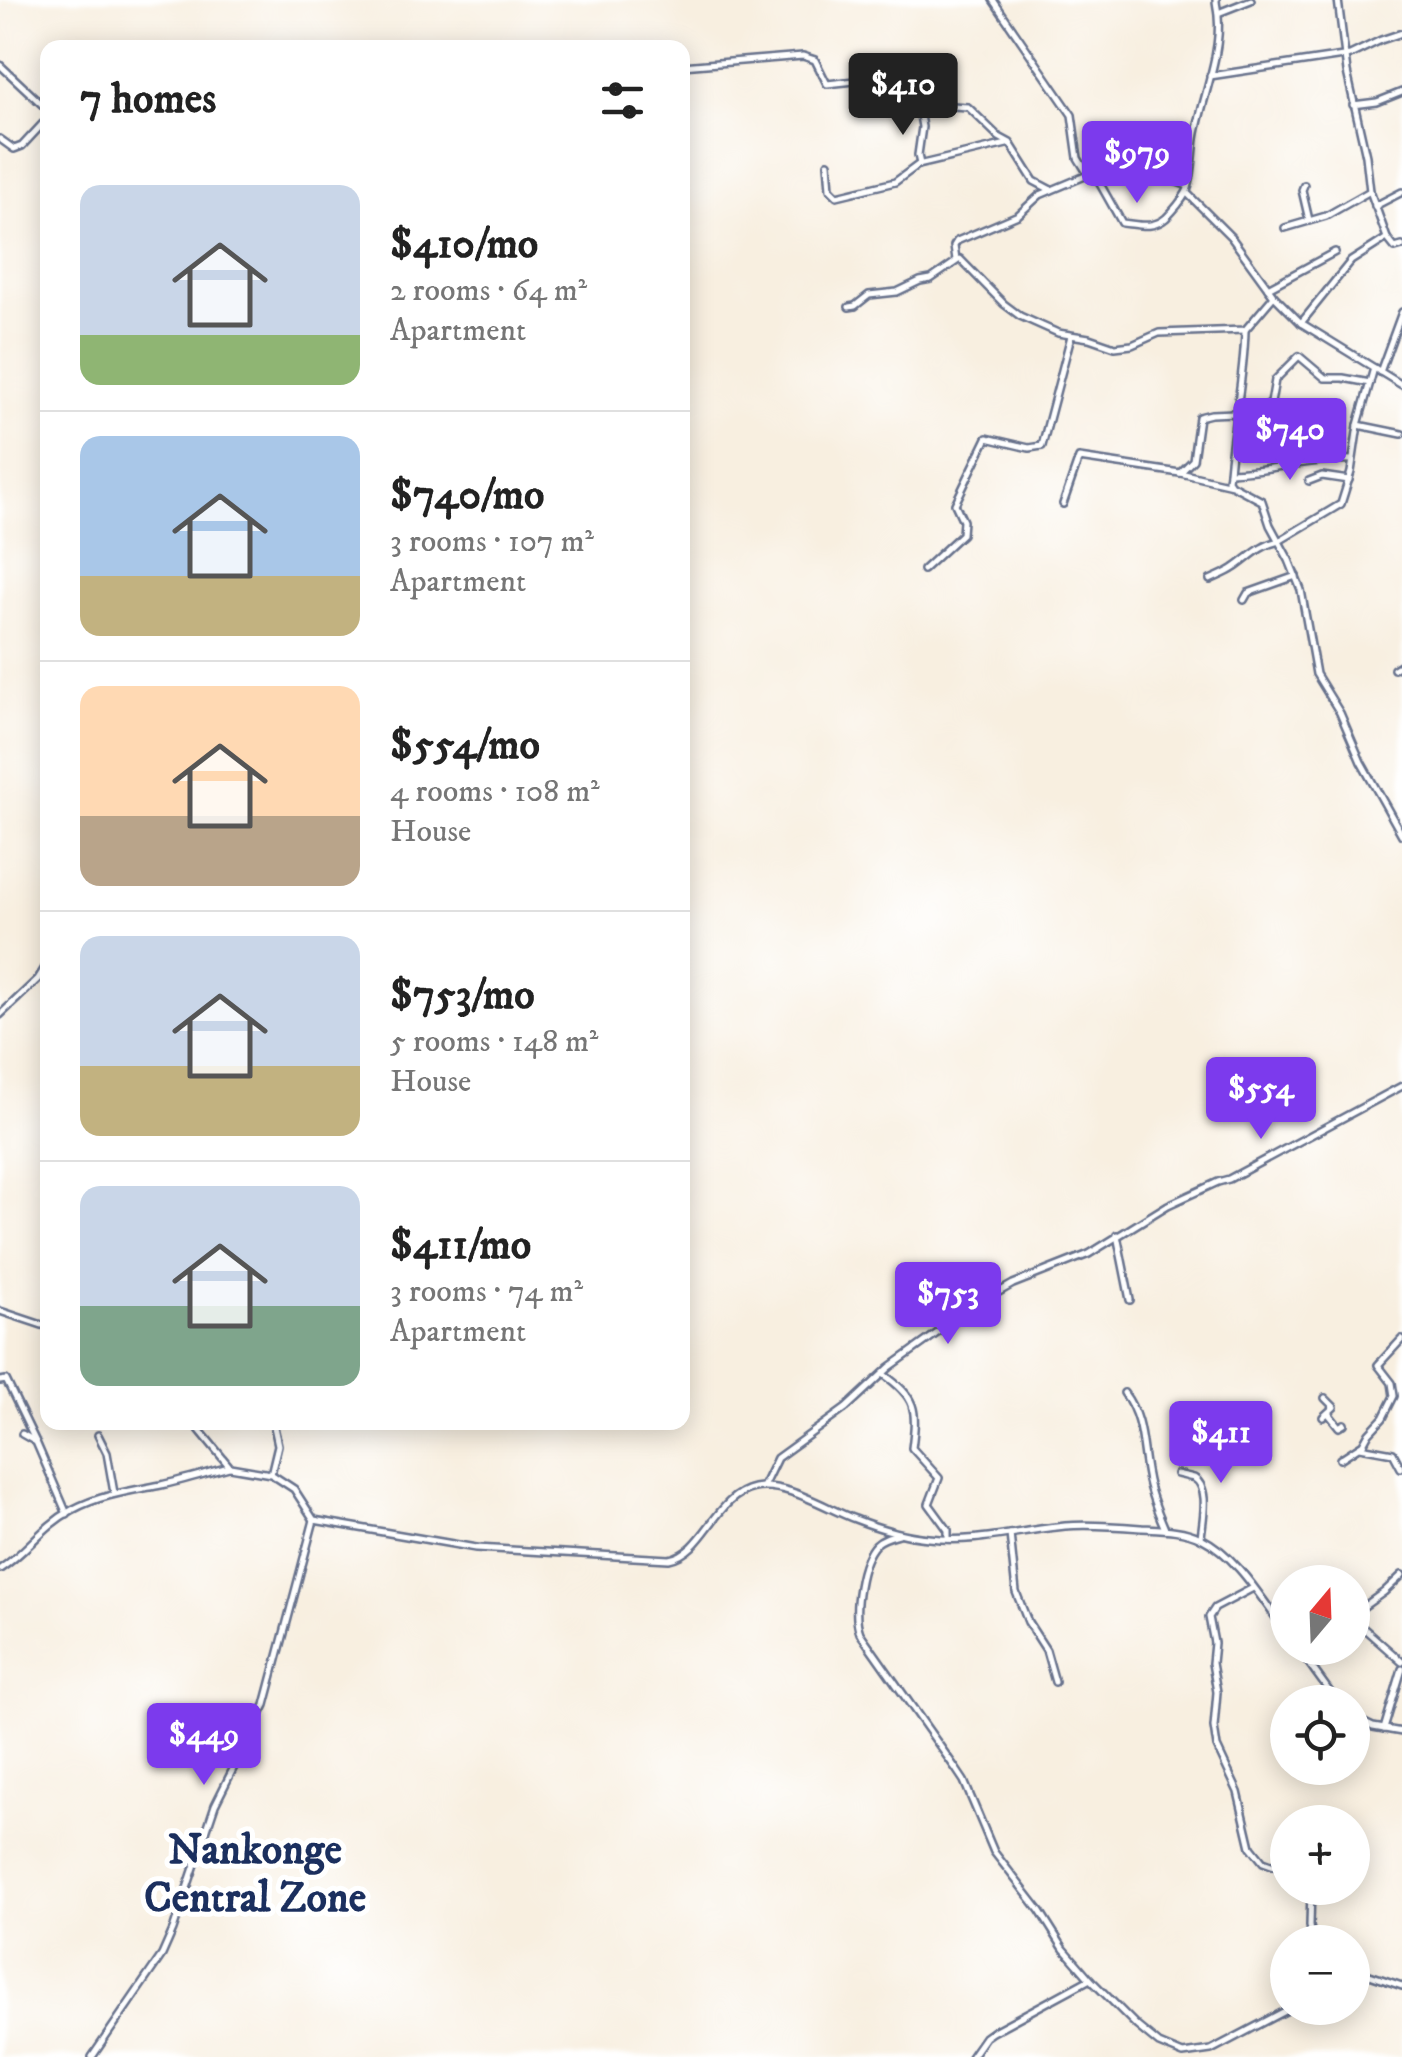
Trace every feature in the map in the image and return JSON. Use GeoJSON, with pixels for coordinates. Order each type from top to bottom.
{"type":"FeatureCollection","features":[{"type":"Feature","properties":{"kind":"street"},"geometry":{"type":"LineString","coordinates":[[993,0],[1072,115],[1078,158],[1122,223],[1146,227],[1166,218],[1188,190],[1216,40],[1216,0]]}},
{"type":"Feature","properties":{"kind":"street"},"geometry":{"type":"LineString","coordinates":[[1218,13],[1252,0]]}},
{"type":"Feature","properties":{"kind":"street"},"geometry":{"type":"LineString","coordinates":[[1338,0],[1344,56],[1370,191],[1387,238],[1395,248],[1402,246]]}},
{"type":"Feature","properties":{"kind":"street"},"geometry":{"type":"LineString","coordinates":[[1210,76],[1344,56],[1402,34]]}},
{"type":"Feature","properties":{"kind":"street"},"geometry":{"type":"LineString","coordinates":[[690,65],[803,56],[814,60],[827,84],[892,78],[907,101],[968,107],[1010,143],[1034,180],[1051,190]]}},
{"type":"Feature","properties":{"kind":"street"},"geometry":{"type":"LineString","coordinates":[[0,65],[40,102]]}},
{"type":"Feature","properties":{"kind":"street"},"geometry":{"type":"LineString","coordinates":[[1353,105],[1377,102],[1402,92]]}},
{"type":"Feature","properties":{"kind":"street"},"geometry":{"type":"LineString","coordinates":[[918,104],[922,127],[920,164]]}},
{"type":"Feature","properties":{"kind":"street"},"geometry":{"type":"LineString","coordinates":[[0,139],[14,149],[40,127]]}},
{"type":"Feature","properties":{"kind":"street"},"geometry":{"type":"LineString","coordinates":[[828,164],[830,189],[836,196],[895,182],[920,164],[1010,143]]}},
{"type":"Feature","properties":{"kind":"street"},"geometry":{"type":"LineString","coordinates":[[956,260],[955,243],[1018,215],[1032,200],[1051,190],[1092,174],[1151,172],[1188,190],[1232,237],[1274,296],[1300,322],[1402,384]]}},
{"type":"Feature","properties":{"kind":"street"},"geometry":{"type":"LineString","coordinates":[[1304,185],[1309,220]]}},
{"type":"Feature","properties":{"kind":"street"},"geometry":{"type":"LineString","coordinates":[[1285,228],[1326,216],[1370,191]]}},
{"type":"Feature","properties":{"kind":"street"},"geometry":{"type":"LineString","coordinates":[[1375,206],[1402,192]]}},
{"type":"Feature","properties":{"kind":"street"},"geometry":{"type":"LineString","coordinates":[[1300,322],[1351,261],[1387,238]]}},
{"type":"Feature","properties":{"kind":"street"},"geometry":{"type":"LineString","coordinates":[[1268,288],[1335,252]]}},
{"type":"Feature","properties":{"kind":"street"},"geometry":{"type":"LineString","coordinates":[[849,307],[869,295],[897,292],[930,279],[956,260]]}},
{"type":"Feature","properties":{"kind":"street"},"geometry":{"type":"LineString","coordinates":[[956,260],[963,262],[1020,316],[1047,330],[1115,347],[1159,333],[1245,330]]}},
{"type":"Feature","properties":{"kind":"street"},"geometry":{"type":"LineString","coordinates":[[1232,486],[1228,480],[1243,375],[1245,330],[1274,296]]}},
{"type":"Feature","properties":{"kind":"street"},"geometry":{"type":"LineString","coordinates":[[1210,580],[1340,506],[1370,383],[1402,312]]}},
{"type":"Feature","properties":{"kind":"street"},"geometry":{"type":"LineString","coordinates":[[923,570],[962,534],[963,521],[955,504],[987,438],[1029,448],[1042,446],[1071,336]]}},
{"type":"Feature","properties":{"kind":"street"},"geometry":{"type":"LineString","coordinates":[[1262,410],[1271,403],[1275,380],[1299,356],[1324,378],[1370,383]]}},
{"type":"Feature","properties":{"kind":"street"},"geometry":{"type":"LineString","coordinates":[[1180,473],[1193,460],[1199,416],[1235,413]]}},
{"type":"Feature","properties":{"kind":"street"},"geometry":{"type":"LineString","coordinates":[[1358,424],[1402,434]]}},
{"type":"Feature","properties":{"kind":"street"},"geometry":{"type":"LineString","coordinates":[[1064,504],[1079,458],[1180,473],[1232,486],[1262,501],[1296,576],[1316,674],[1340,712],[1361,762],[1402,835]]}},
{"type":"Feature","properties":{"kind":"street"},"geometry":{"type":"LineString","coordinates":[[1229,472],[1352,460]]}},
{"type":"Feature","properties":{"kind":"street"},"geometry":{"type":"LineString","coordinates":[[1309,481],[1322,476],[1349,480]]}},
{"type":"Feature","properties":{"kind":"street"},"geometry":{"type":"LineString","coordinates":[[1244,600],[1248,593],[1296,576]]}},
{"type":"Feature","properties":{"kind":"street"},"geometry":{"type":"LineString","coordinates":[[1394,669],[1402,664]]}},
{"type":"Feature","properties":{"kind":"street"},"geometry":{"type":"LineString","coordinates":[[0,1015],[40,976]]}},
{"type":"Feature","properties":{"kind":"street"},"geometry":{"type":"LineString","coordinates":[[762,1486],[777,1458],[978,1304],[1013,1284],[1089,1254],[1168,1205],[1230,1179],[1402,1086]]}},
{"type":"Feature","properties":{"kind":"street"},"geometry":{"type":"LineString","coordinates":[[1118,1236],[1130,1300]]}},
{"type":"Feature","properties":{"kind":"street"},"geometry":{"type":"LineString","coordinates":[[0,1311],[40,1324]]}},
{"type":"Feature","properties":{"kind":"street"},"geometry":{"type":"LineString","coordinates":[[1394,1396],[1392,1383],[1378,1365],[1402,1339]]}},
{"type":"Feature","properties":{"kind":"street"},"geometry":{"type":"LineString","coordinates":[[883,1374],[899,1385],[915,1406],[912,1448],[939,1478],[929,1504],[948,1530],[948,1540]]}},
{"type":"Feature","properties":{"kind":"street"},"geometry":{"type":"LineString","coordinates":[[0,1380],[6,1380],[67,1514]]}},
{"type":"Feature","properties":{"kind":"street"},"geometry":{"type":"LineString","coordinates":[[1340,1459],[1360,1447],[1402,1386]]}},
{"type":"Feature","properties":{"kind":"street"},"geometry":{"type":"LineString","coordinates":[[1124,1392],[1138,1417],[1147,1479],[1166,1529]]}},
{"type":"Feature","properties":{"kind":"street"},"geometry":{"type":"LineString","coordinates":[[1325,1398],[1334,1404],[1326,1415],[1339,1427],[1344,1424]]}},
{"type":"Feature","properties":{"kind":"street"},"geometry":{"type":"LineString","coordinates":[[200,1430],[230,1466]]}},
{"type":"Feature","properties":{"kind":"street"},"geometry":{"type":"LineString","coordinates":[[270,1474],[278,1445],[275,1430]]}},
{"type":"Feature","properties":{"kind":"street"},"geometry":{"type":"LineString","coordinates":[[22,1434],[36,1442]]}},
{"type":"Feature","properties":{"kind":"street"},"geometry":{"type":"LineString","coordinates":[[98,1435],[107,1453],[114,1493]]}},
{"type":"Feature","properties":{"kind":"street"},"geometry":{"type":"LineString","coordinates":[[1360,1447],[1402,1454]]}},
{"type":"Feature","properties":{"kind":"street"},"geometry":{"type":"LineString","coordinates":[[1392,1453],[1402,1468]]}},
{"type":"Feature","properties":{"kind":"street"},"geometry":{"type":"LineString","coordinates":[[0,1569],[18,1558],[44,1528],[67,1514],[114,1493],[230,1466],[270,1474],[294,1489],[314,1520],[476,1548],[669,1559],[687,1552],[712,1520],[738,1496],[762,1486],[900,1533],[948,1540],[1070,1526],[1166,1529],[1201,1538],[1232,1562],[1270,1610]]}},
{"type":"Feature","properties":{"kind":"street"},"geometry":{"type":"LineString","coordinates":[[1177,1474],[1194,1478],[1204,1491],[1201,1538]]}},
{"type":"Feature","properties":{"kind":"street"},"geometry":{"type":"LineString","coordinates":[[92,2057],[162,1955],[173,1930],[215,1805],[265,1705],[314,1520]]}},
{"type":"Feature","properties":{"kind":"street"},"geometry":{"type":"LineString","coordinates":[[900,1533],[878,1541],[869,1554],[856,1624],[956,1768],[994,1852],[1064,1949],[1148,2036],[1172,2051],[1183,2054],[1211,2050],[1270,2019]]}},
{"type":"Feature","properties":{"kind":"street"},"geometry":{"type":"LineString","coordinates":[[1010,1534],[1016,1592],[1028,1622],[1046,1650],[1056,1682]]}},
{"type":"Feature","properties":{"kind":"street"},"geometry":{"type":"LineString","coordinates":[[1370,1602],[1402,1574]]}},
{"type":"Feature","properties":{"kind":"street"},"geometry":{"type":"LineString","coordinates":[[1253,1588],[1215,1608],[1209,1617],[1214,1643],[1215,1739],[1238,1792],[1251,1848],[1270,1867]]}},
{"type":"Feature","properties":{"kind":"street"},"geometry":{"type":"LineString","coordinates":[[1370,1634],[1402,1666],[1384,1729]]}},
{"type":"Feature","properties":{"kind":"street"},"geometry":{"type":"LineString","coordinates":[[1370,1725],[1402,1732]]}},
{"type":"Feature","properties":{"kind":"street"},"geometry":{"type":"LineString","coordinates":[[1370,1975],[1402,1986]]}},
{"type":"Feature","properties":{"kind":"street"},"geometry":{"type":"LineString","coordinates":[[971,2057],[992,2032],[1090,1979]]}},
{"type":"Feature","properties":{"kind":"district","name":"Nankonge Central Zone"},"geometry":{"type":"Point","coordinates":[255,1872]}}]}
